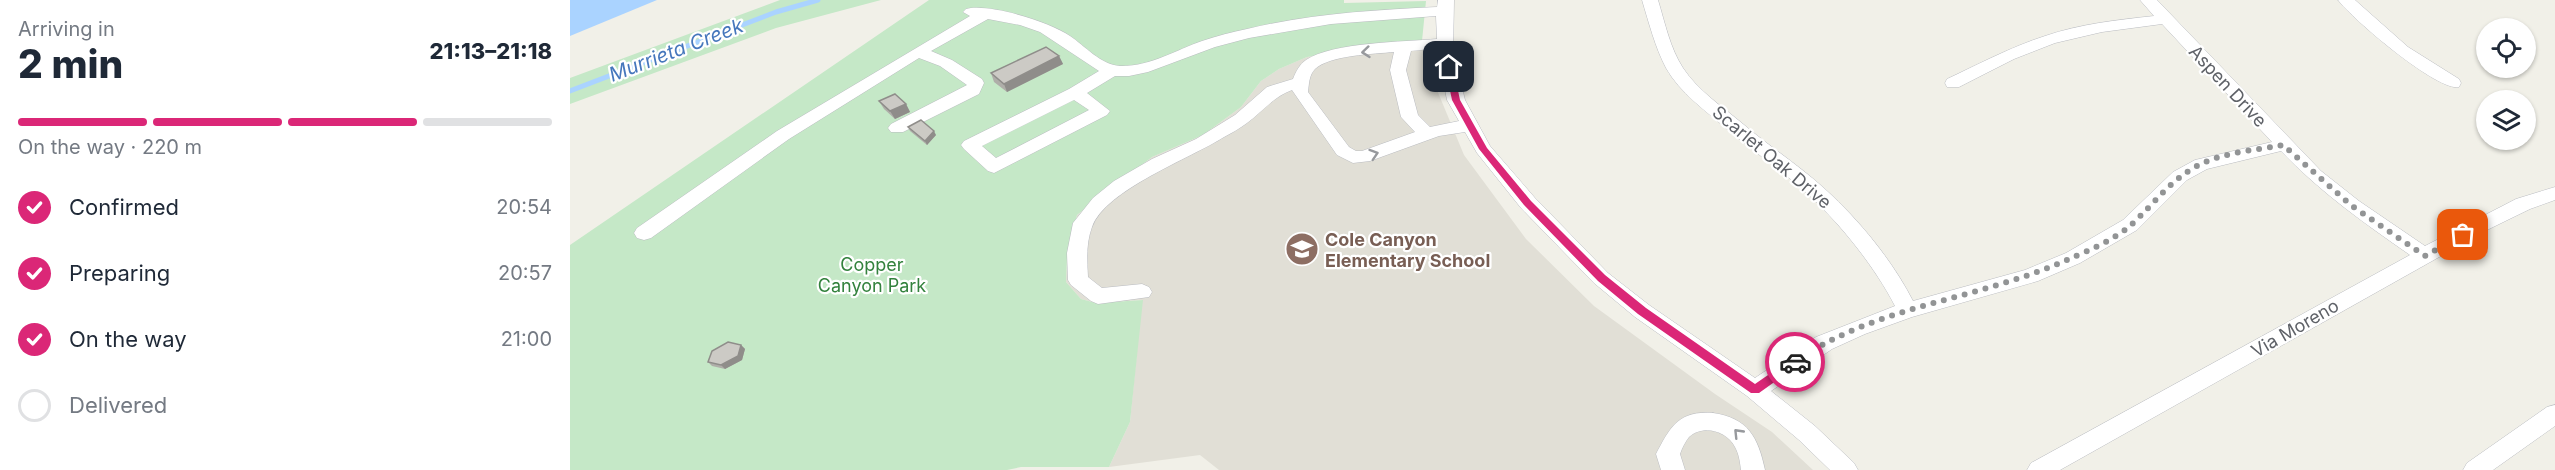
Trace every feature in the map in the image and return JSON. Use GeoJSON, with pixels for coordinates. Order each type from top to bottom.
{"type":"FeatureCollection","features":[{"type":"Feature","properties":{"kind":"street","name":"Scarlet Oak Drive"},"geometry":{"type":"LineString","coordinates":[[1650,0],[1662,40],[1675,69],[1690,88],[1759,147],[1818,193],[1845,221],[1894,284],[1907,310]]}},
{"type":"Feature","properties":{"kind":"street","name":"Aspen Drive"},"geometry":{"type":"LineString","coordinates":[[2148,0],[2283,145],[2352,206],[2425,256]]}},
{"type":"Feature","properties":{"kind":"street"},"geometry":{"type":"LineString","coordinates":[[2346,0],[2402,50],[2453,83]]}},
{"type":"Feature","properties":{"kind":"street"},"geometry":{"type":"LineString","coordinates":[[644,233],[783,135],[978,13],[1036,24],[1057,34],[1101,66],[1113,70],[1141,70],[1221,40],[1272,28],[1445,6],[1445,43],[1456,100],[1483,149],[1528,203],[1601,278],[1642,311],[1755,390],[1807,433],[1846,470]]}},
{"type":"Feature","properties":{"kind":"street"},"geometry":{"type":"LineString","coordinates":[[1953,83],[2012,54],[2063,35],[2113,25],[2165,19]]}},
{"type":"Feature","properties":{"kind":"street"},"geometry":{"type":"LineString","coordinates":[[1445,43],[1347,54],[1314,62],[1304,71],[1300,82],[1300,92],[1343,152],[1353,157],[1364,157],[1427,134],[1470,125]]}},
{"type":"Feature","properties":{"kind":"street"},"geometry":{"type":"LineString","coordinates":[[1404,47],[1398,70],[1410,117],[1427,134]]}},
{"type":"Feature","properties":{"kind":"street"},"geometry":{"type":"LineString","coordinates":[[897,128],[973,90],[976,83],[946,63],[918,52]]}},
{"type":"Feature","properties":{"kind":"street"},"geometry":{"type":"LineString","coordinates":[[1075,93],[1101,111],[994,167],[970,145],[1075,93],[1113,70]]}},
{"type":"Feature","properties":{"kind":"street"},"geometry":{"type":"LineString","coordinates":[[1142,292],[1098,296],[1078,280],[1077,252],[1083,223],[1100,203],[1121,185],[1158,163],[1202,144],[1241,119],[1274,91],[1300,82]]}},
{"type":"Feature","properties":{"kind":"street"},"geometry":{"type":"LineString","coordinates":[[1755,390],[1824,343],[1858,328],[1907,310],[1976,293],[2031,276],[2101,243],[2130,225],[2180,176],[2201,164],[2283,145]]}},
{"type":"Feature","properties":{"kind":"street","name":"Via Moreno"},"geometry":{"type":"LineString","coordinates":[[2039,470],[2482,224],[2555,193]]}},
{"type":"Feature","properties":{"kind":"street"},"geometry":{"type":"LineString","coordinates":[[2475,470],[2555,414]]}},
{"type":"Feature","properties":{"kind":"street"},"geometry":{"type":"LineString","coordinates":[[1673,470],[1668,454],[1676,436],[1685,427],[1701,421],[1733,426],[1744,438],[1753,470]]}},
{"type":"Feature","properties":{"kind":"shaded area","name":"Cole Canyon Elementary School"},"geometry":{"type":"Polygon","coordinates":[[[1422,41],[1432,78],[1464,155],[1526,239],[1594,306],[1715,394],[1772,432],[1813,470],[1219,470],[1200,455],[1109,467],[1130,422],[1142,300],[1096,303],[1081,299],[1066,282],[1067,258],[1077,215],[1152,157],[1203,135],[1241,107],[1261,81],[1279,69],[1307,57],[1422,41]]]}},
{"type":"Feature","properties":{"kind":"green space"},"geometry":{"type":"Polygon","coordinates":[[[780,0],[881,0],[776,28],[570,104],[570,78],[780,0]]]}},
{"type":"Feature","properties":{"kind":"green space","name":"Copper Canyon Park"},"geometry":{"type":"Polygon","coordinates":[[[929,0],[1344,0],[1344,3],[1426,1],[1422,41],[1307,57],[1279,69],[1261,81],[1241,107],[1203,135],[1152,157],[1077,215],[1067,258],[1066,282],[1081,299],[1096,303],[1143,300],[1130,422],[1109,467],[1021,467],[1007,470],[570,470],[570,245],[929,0]]]}},
{"type":"Feature","properties":{"kind":"water"},"geometry":{"type":"Polygon","coordinates":[[[570,0],[657,0],[570,36],[570,0]]]}},
{"type":"Feature","properties":{"kind":"building"},"geometry":{"type":"Polygon","coordinates":[[[1046,47],[1059,56],[1004,84],[991,73],[1046,47]]]}},
{"type":"Feature","properties":{"kind":"building"},"geometry":{"type":"Polygon","coordinates":[[[895,94],[906,104],[890,111],[879,101],[895,94]]]}},
{"type":"Feature","properties":{"kind":"building"},"geometry":{"type":"Polygon","coordinates":[[[921,120],[934,131],[925,141],[908,127],[921,120]]]}},
{"type":"Feature","properties":{"kind":"building"},"geometry":{"type":"Polygon","coordinates":[[[728,342],[741,345],[738,356],[721,365],[708,362],[712,351],[728,342]]]}},
{"type":"Feature","properties":{"kind":"waterway","name":"Murrieta Creek"},"geometry":{"type":"LineString","coordinates":[[570,91],[776,12],[818,0]]}},
{"type":"Feature","properties":{"kind":"way so far"},"geometry":{"type":"LineString","coordinates":[[1795,362],[1824,343],[1858,328],[1907,310],[1976,293],[2031,276],[2073,258],[2130,225],[2180,176],[2201,164],[2225,156],[2283,145],[2314,175],[2352,206],[2425,256],[2463,235]]}},
{"type":"Feature","properties":{"kind":"place","name":"Cole Canyon Elementary School"},"geometry":{"type":"Point","coordinates":[1302,249]}},
{"type":"Feature","properties":{"kind":"route"},"geometry":{"type":"LineString","coordinates":[[1449,67],[1456,100],[1483,149],[1528,203],[1601,278],[1690,346],[1755,390],[1795,362]]}}]}
